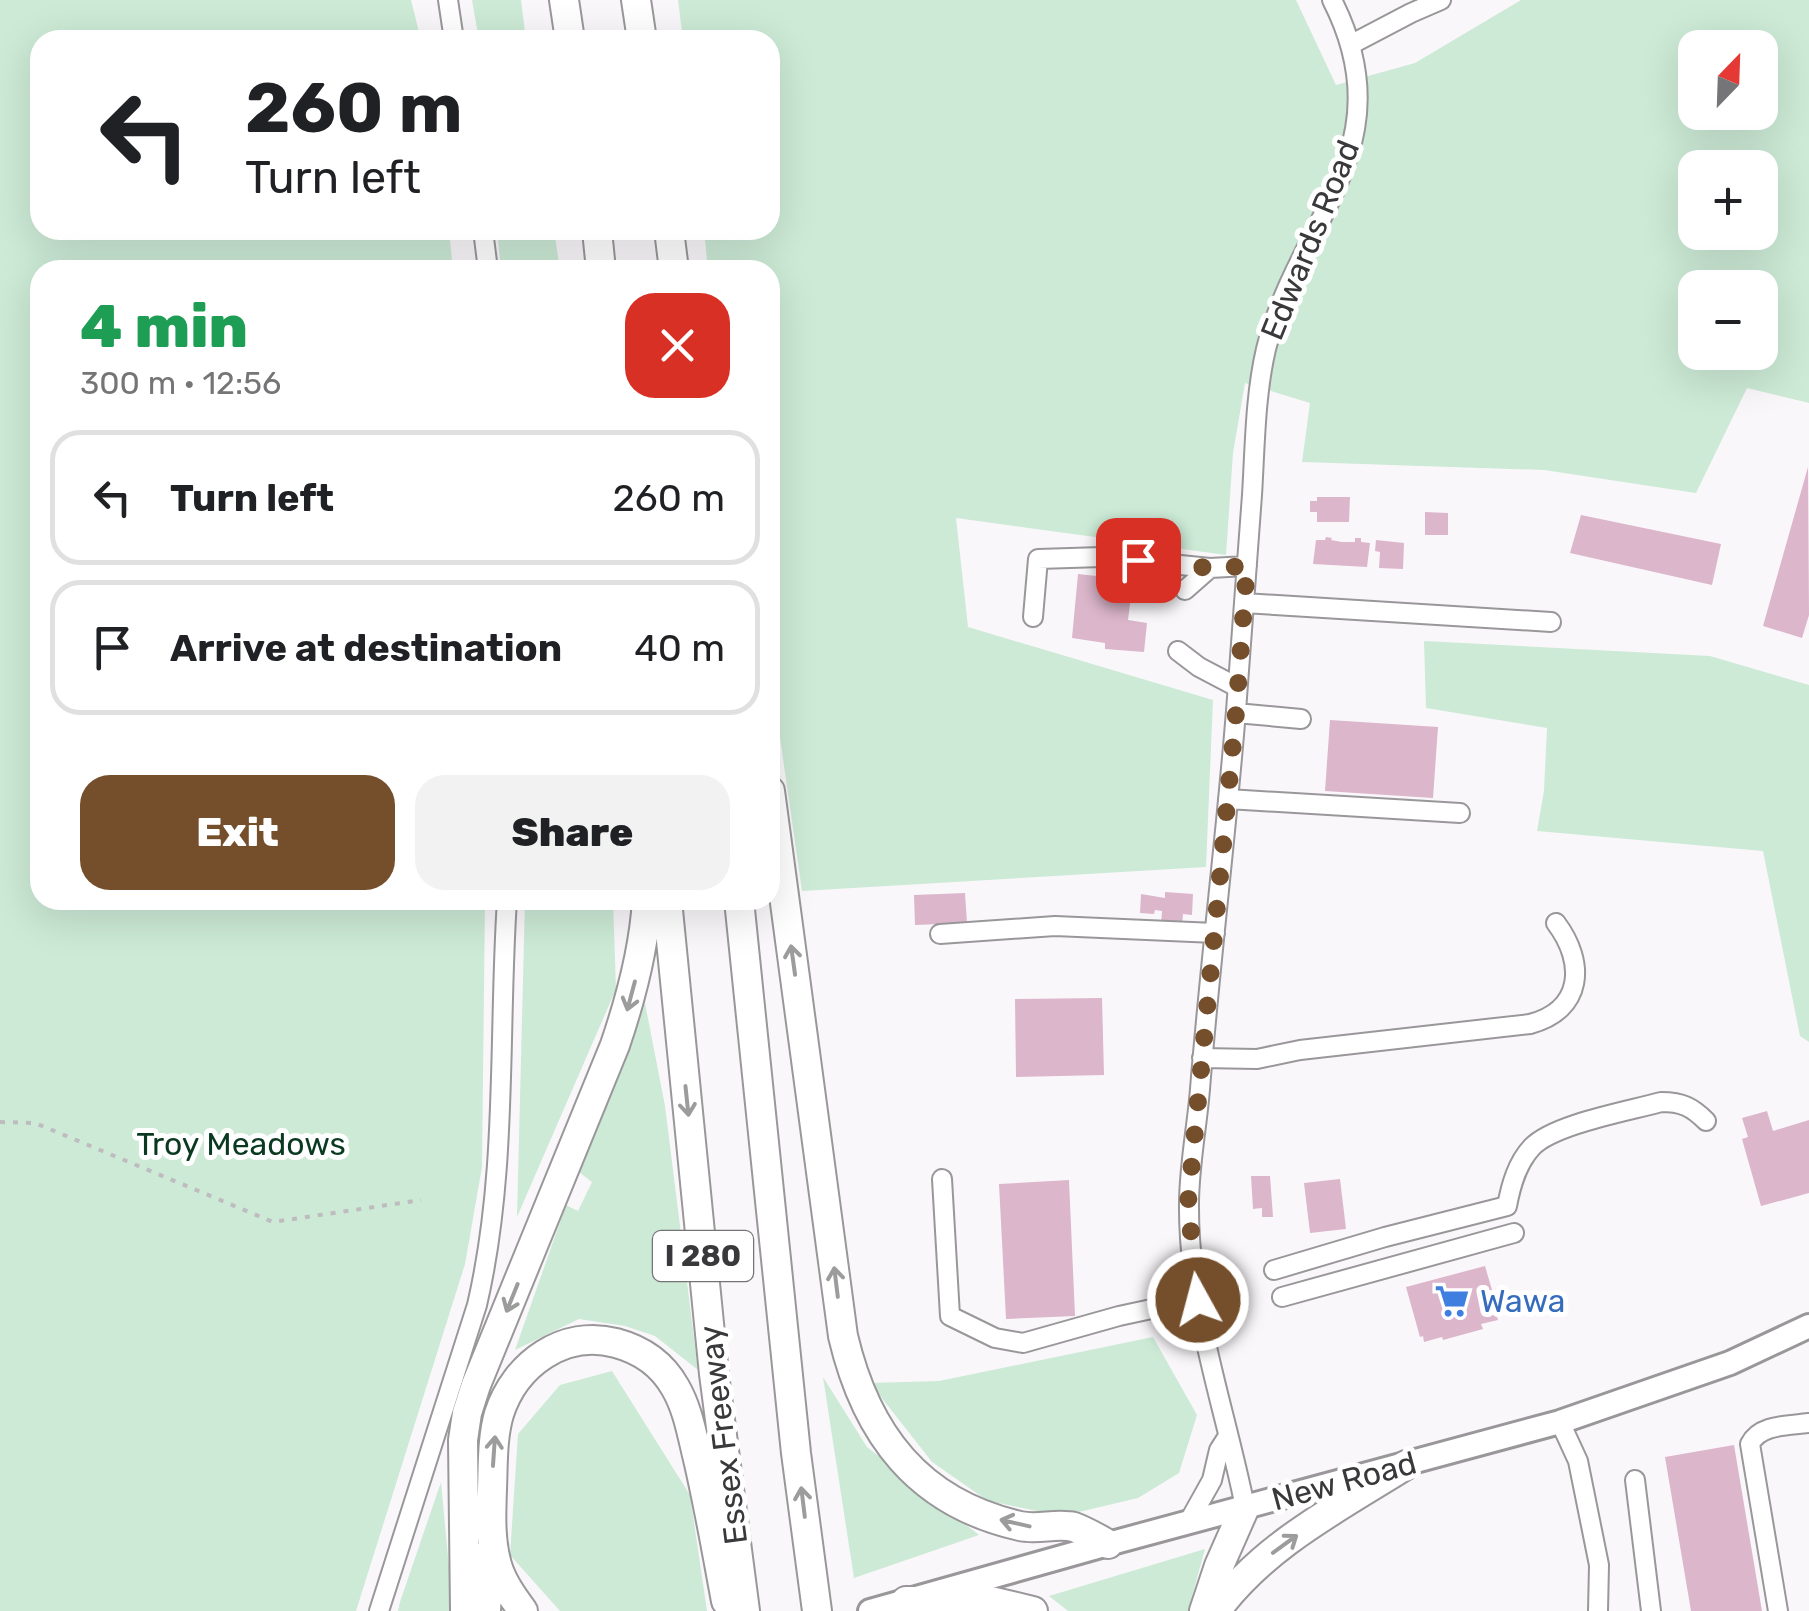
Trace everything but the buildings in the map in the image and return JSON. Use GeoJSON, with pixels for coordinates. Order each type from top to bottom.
{"type":"FeatureCollection","features":[{"type":"Feature","properties":{"kind":"highway"},"geometry":{"type":"LineString","coordinates":[[564,0],[568,30]]}},
{"type":"Feature","properties":{"kind":"highway"},"geometry":{"type":"LineString","coordinates":[[636,0],[640,30]]}},
{"type":"Feature","properties":{"kind":"highway"},"geometry":{"type":"LineString","coordinates":[[780,865],[844,1336],[851,1369],[878,1430],[902,1461],[956,1502],[1024,1527],[1072,1526],[1108,1544]]}},
{"type":"Feature","properties":{"kind":"highway"},"geometry":{"type":"LineString","coordinates":[[465,1611],[463,1440],[467,1413],[615,1046],[639,962],[646,910]]}},
{"type":"Feature","properties":{"kind":"highway","name":"Essex Freeway"},"geometry":{"type":"LineString","coordinates":[[668,910],[714,1374],[745,1611]]}},
{"type":"Feature","properties":{"kind":"highway","name":"I 280"},"geometry":{"type":"LineString","coordinates":[[740,910],[796,1454],[817,1611]]}},
{"type":"Feature","properties":{"kind":"highway"},"geometry":{"type":"LineString","coordinates":[[486,1611],[494,1440],[499,1414],[518,1379],[548,1350],[586,1340],[607,1340],[646,1354],[681,1398],[708,1498],[728,1611]]}},
{"type":"Feature","properties":{"kind":"highway"},"geometry":{"type":"LineString","coordinates":[[1216,1611],[1245,1575],[1275,1551],[1406,1465]]}},
{"type":"Feature","properties":{"kind":"highway"},"geometry":{"type":"LineString","coordinates":[[1204,1611],[1218,1566],[1246,1508]]}},
{"type":"Feature","properties":{"kind":"highway"},"geometry":{"type":"LineString","coordinates":[[491,1519],[498,1568],[508,1592],[523,1611]]}},
{"type":"Feature","properties":{"kind":"highway"},"geometry":{"type":"LineString","coordinates":[[906,1602],[991,1601],[1033,1611]]}},
{"type":"Feature","properties":{"kind":"main road","name":"New Road"},"geometry":{"type":"LineString","coordinates":[[870,1611],[1560,1422],[1730,1363],[1809,1326]]}},
{"type":"Feature","properties":{"kind":"street"},"geometry":{"type":"LineString","coordinates":[[448,0],[452,30]]}},
{"type":"Feature","properties":{"kind":"street","name":"Edwards Road"},"geometry":{"type":"LineString","coordinates":[[1246,1508],[1210,1368],[1188,1203],[1236,713],[1258,403],[1266,350],[1280,307],[1340,182],[1355,131],[1357,96],[1350,45],[1332,0]]}},
{"type":"Feature","properties":{"kind":"street"},"geometry":{"type":"LineString","coordinates":[[1350,45],[1441,0]]}},
{"type":"Feature","properties":{"kind":"street"},"geometry":{"type":"LineString","coordinates":[[1033,616],[1038,559],[1102,557],[1210,568],[1247,566]]}},
{"type":"Feature","properties":{"kind":"street"},"geometry":{"type":"LineString","coordinates":[[1185,590],[1210,568]]}},
{"type":"Feature","properties":{"kind":"street"},"geometry":{"type":"LineString","coordinates":[[1244,603],[1550,622]]}},
{"type":"Feature","properties":{"kind":"street"},"geometry":{"type":"LineString","coordinates":[[1178,651],[1238,688]]}},
{"type":"Feature","properties":{"kind":"street"},"geometry":{"type":"LineString","coordinates":[[1236,713],[1301,718]]}},
{"type":"Feature","properties":{"kind":"street"},"geometry":{"type":"LineString","coordinates":[[1228,799],[1460,813]]}},
{"type":"Feature","properties":{"kind":"street"},"geometry":{"type":"LineString","coordinates":[[379,1611],[477,1305],[487,1262],[495,1188],[506,910]]}},
{"type":"Feature","properties":{"kind":"street"},"geometry":{"type":"LineString","coordinates":[[1202,1058],[1257,1059],[1300,1050],[1546,1019],[1564,1006],[1573,992],[1575,979],[1572,950],[1556,923]]}},
{"type":"Feature","properties":{"kind":"street"},"geometry":{"type":"LineString","coordinates":[[940,934],[1055,926],[1215,933]]}},
{"type":"Feature","properties":{"kind":"street"},"geometry":{"type":"LineString","coordinates":[[1274,1270],[1507,1206],[1516,1172],[1524,1159],[1543,1138],[1558,1131],[1661,1102],[1690,1106],[1706,1122]]}},
{"type":"Feature","properties":{"kind":"street"},"geometry":{"type":"LineString","coordinates":[[942,1179],[950,1316],[979,1330],[1023,1343],[1118,1316],[1198,1300]]}},
{"type":"Feature","properties":{"kind":"street"},"geometry":{"type":"LineString","coordinates":[[1282,1297],[1514,1233]]}},
{"type":"Feature","properties":{"kind":"street"},"geometry":{"type":"LineString","coordinates":[[1560,1422],[1578,1461],[1592,1530],[1599,1565],[1598,1611]]}},
{"type":"Feature","properties":{"kind":"street"},"geometry":{"type":"LineString","coordinates":[[1778,1611],[1750,1444],[1760,1431],[1809,1423]]}},
{"type":"Feature","properties":{"kind":"street"},"geometry":{"type":"LineString","coordinates":[[1188,1523],[1212,1480],[1228,1436]]}},
{"type":"Feature","properties":{"kind":"street"},"geometry":{"type":"LineString","coordinates":[[1635,1480],[1651,1611]]}},
{"type":"Feature","properties":{"kind":"path"},"geometry":{"type":"LineString","coordinates":[[0,1122],[35,1123],[274,1222],[421,1200]]}},
{"type":"Feature","properties":{"kind":"green space","name":"Troy Meadows"},"geometry":{"type":"Polygon","coordinates":[[[0,0],[411,0],[418,30],[30,30],[30,240],[450,240],[452,260],[30,260],[30,910],[485,910],[482,1167],[465,1264],[356,1611],[0,1611],[0,0]]]}},
{"type":"Feature","properties":{"kind":"green space"},"geometry":{"type":"Polygon","coordinates":[[[472,0],[521,0],[525,30],[477,30],[472,0]]]}},
{"type":"Feature","properties":{"kind":"green space"},"geometry":{"type":"Polygon","coordinates":[[[678,0],[1296,0],[1336,85],[1415,63],[1521,0],[1809,0],[1809,403],[1747,388],[1696,493],[1544,470],[1302,462],[1310,403],[1245,383],[1233,453],[1226,555],[956,518],[968,627],[1213,700],[1206,867],[802,891],[780,738],[780,260],[707,260],[705,240],[780,240],[780,30],[682,30],[678,0]]]}},
{"type":"Feature","properties":{"kind":"green space"},"geometry":{"type":"Polygon","coordinates":[[[498,240],[556,240],[558,260],[500,260],[498,240]]]}},
{"type":"Feature","properties":{"kind":"green space"},"geometry":{"type":"Polygon","coordinates":[[[1424,641],[1710,656],[1809,685],[1809,1042],[1800,1036],[1763,851],[1537,831],[1544,791],[1547,728],[1426,708],[1424,641]]]}},
{"type":"Feature","properties":{"kind":"green space"},"geometry":{"type":"Polygon","coordinates":[[[525,910],[613,910],[616,989],[517,1217],[525,910]]]}},
{"type":"Feature","properties":{"kind":"green space"},"geometry":{"type":"Polygon","coordinates":[[[644,998],[665,1106],[698,1370],[655,1336],[625,1326],[579,1319],[515,1350],[566,1205],[578,1211],[592,1182],[579,1172],[644,998]]]}},
{"type":"Feature","properties":{"kind":"green space"},"geometry":{"type":"Polygon","coordinates":[[[1153,1337],[1197,1415],[1179,1473],[1138,1498],[1062,1516],[988,1501],[932,1462],[870,1383],[939,1381],[1153,1337]]]}},
{"type":"Feature","properties":{"kind":"green space"},"geometry":{"type":"Polygon","coordinates":[[[612,1371],[690,1495],[707,1611],[560,1611],[510,1555],[518,1434],[560,1385],[612,1371]]]}},
{"type":"Feature","properties":{"kind":"green space"},"geometry":{"type":"Polygon","coordinates":[[[823,1377],[867,1447],[979,1535],[854,1578],[823,1377]]]}},
{"type":"Feature","properties":{"kind":"green space"},"geometry":{"type":"Polygon","coordinates":[[[441,1482],[453,1611],[398,1611],[400,1602],[441,1482]]]}},
{"type":"Feature","properties":{"kind":"green space"},"geometry":{"type":"Polygon","coordinates":[[[1205,1549],[1188,1611],[1068,1611],[1049,1596],[1205,1549]]]}},
{"type":"Feature","properties":{"kind":"place","name":"Wawa"},"geometry":{"type":"Point","coordinates":[1452,1301]}},
{"type":"Feature","properties":{"kind":"route"},"geometry":{"type":"LineString","coordinates":[[1138,560],[1210,568],[1247,566],[1188,1203],[1198,1300]]}}]}
